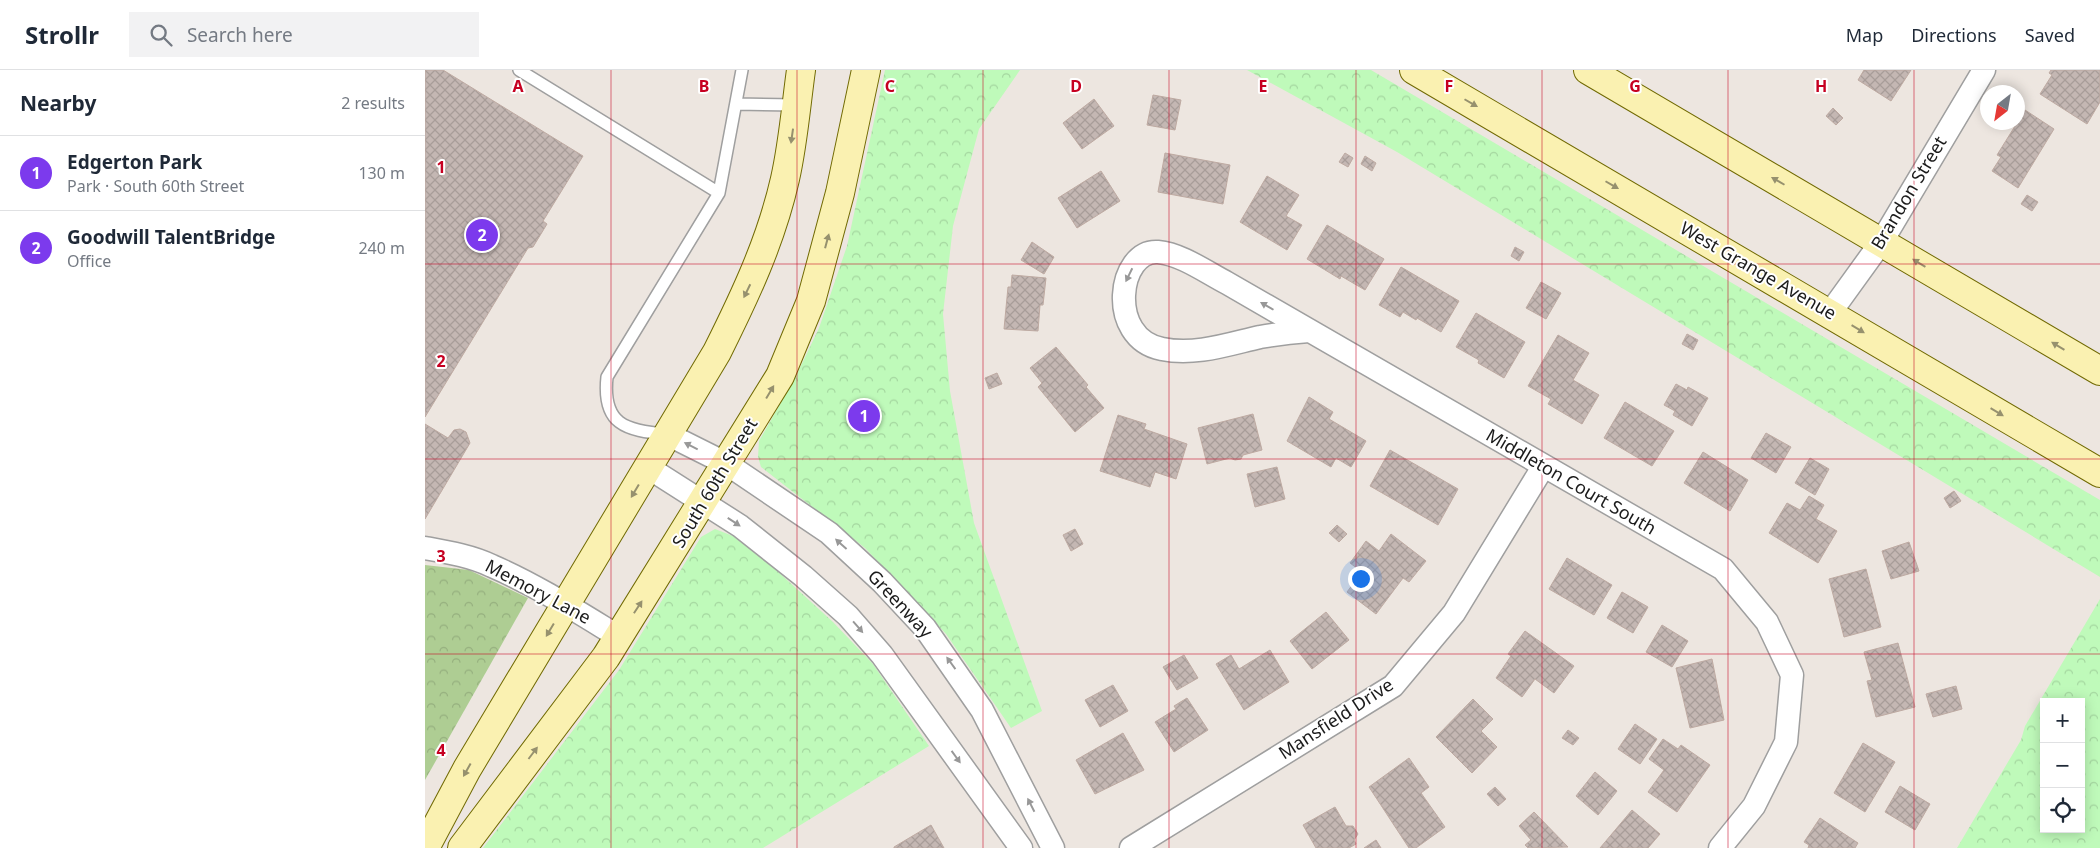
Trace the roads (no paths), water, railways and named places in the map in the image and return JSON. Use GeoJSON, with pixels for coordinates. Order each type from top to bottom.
{"type":"FeatureCollection","features":[{"type":"Feature","properties":{"kind":"street"},"geometry":{"type":"LineString","coordinates":[[425,848],[467,769],[669,435],[717,352],[753,280],[772,228],[785,178],[801,70]]}},
{"type":"Feature","properties":{"kind":"street","name":"South 60th Street"},"geometry":{"type":"LineString","coordinates":[[462,848],[606,657],[781,376],[811,301],[840,193],[866,70]]}},
{"type":"Feature","properties":{"kind":"street","name":"West Grange Avenue"},"geometry":{"type":"LineString","coordinates":[[1414,70],[2100,473]]}},
{"type":"Feature","properties":{"kind":"street"},"geometry":{"type":"LineString","coordinates":[[1588,70],[2100,371]]}},
{"type":"Feature","properties":{"kind":"street","name":"Brandon Street"},"geometry":{"type":"LineString","coordinates":[[1830,313],[1881,241],[1984,70]]}},
{"type":"Feature","properties":{"kind":"street","name":"Middleton Court South"},"geometry":{"type":"LineString","coordinates":[[1309,331],[1282,333],[1212,348],[1178,351],[1161,349],[1137,335],[1126,321],[1123,308],[1127,277],[1141,257],[1156,252],[1172,255],[1227,283],[1543,467],[1723,569],[1767,622],[1792,675],[1787,742],[1754,806],[1720,848]]}},
{"type":"Feature","properties":{"kind":"street","name":"Greenway"},"geometry":{"type":"LineString","coordinates":[[669,435],[727,464],[829,533],[882,582],[925,628],[982,710],[1053,848]]}},
{"type":"Feature","properties":{"kind":"street","name":"Mansfield Drive"},"geometry":{"type":"LineString","coordinates":[[1131,848],[1393,686],[1454,613],[1543,467]]}},
{"type":"Feature","properties":{"kind":"street"},"geometry":{"type":"LineString","coordinates":[[649,468],[740,526],[803,576],[848,616],[882,655],[1021,848]]}},
{"type":"Feature","properties":{"kind":"street","name":"Memory Lane"},"geometry":{"type":"LineString","coordinates":[[425,548],[453,553],[491,565],[566,604],[619,637]]}},
{"type":"Feature","properties":{"kind":"lane"},"geometry":{"type":"LineString","coordinates":[[519,70],[719,193]]}},
{"type":"Feature","properties":{"kind":"lane"},"geometry":{"type":"LineString","coordinates":[[669,435],[645,433],[620,424],[609,411],[605,396],[607,377],[719,193],[742,70]]}},
{"type":"Feature","properties":{"kind":"lane"},"geometry":{"type":"LineString","coordinates":[[736,104],[796,105]]}},
{"type":"Feature","properties":{"kind":"place","name":"Goodwill TalentBridge"},"geometry":{"type":"Point","coordinates":[482,235]}},
{"type":"Feature","properties":{"kind":"place","name":"Edgerton Park"},"geometry":{"type":"Point","coordinates":[864,416]}}]}
